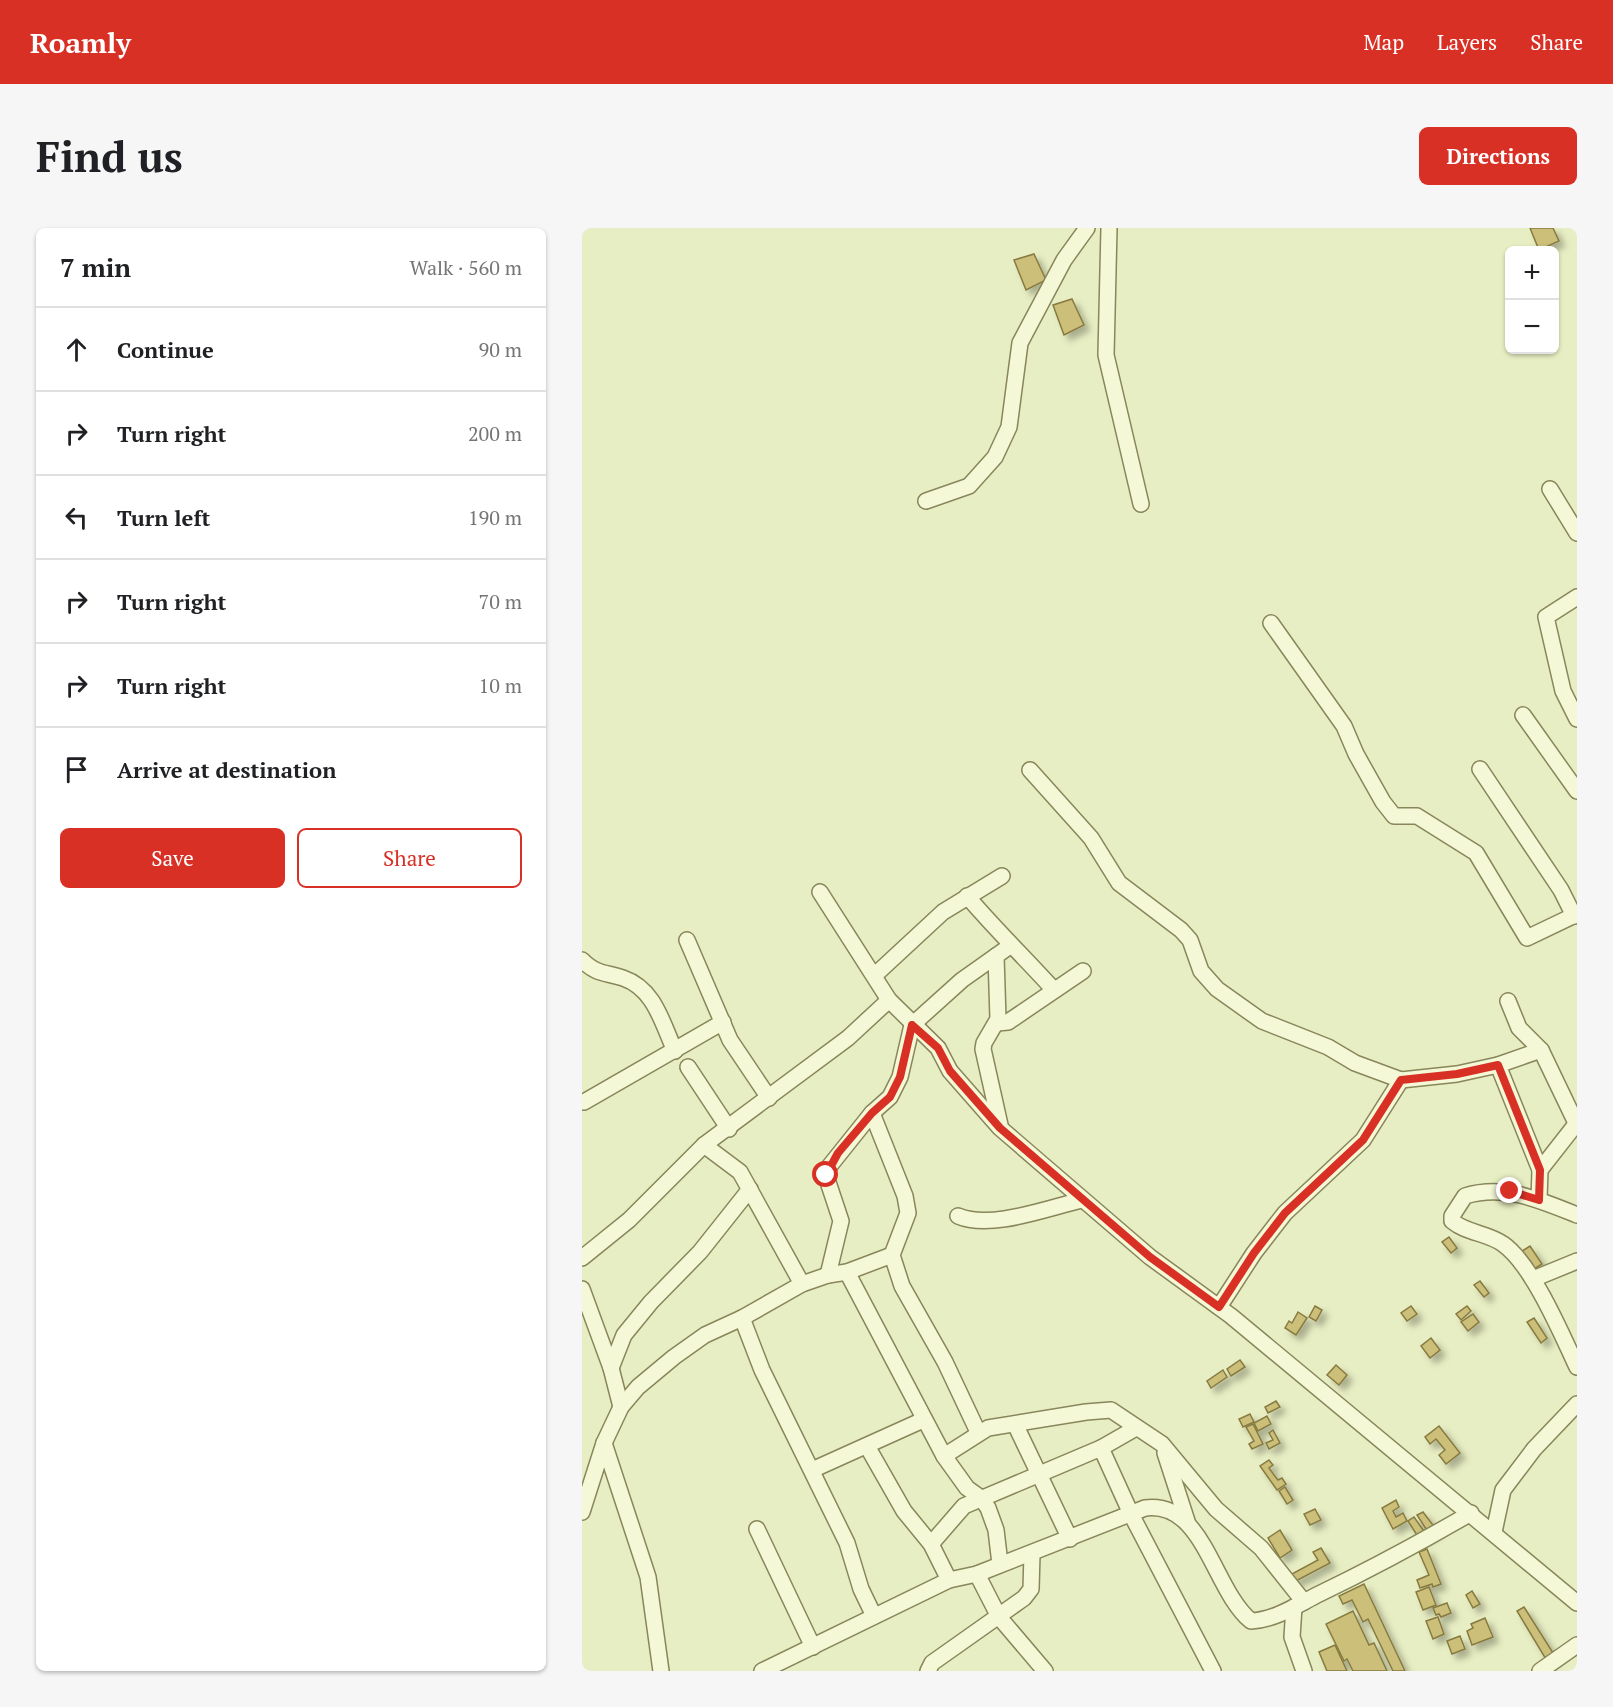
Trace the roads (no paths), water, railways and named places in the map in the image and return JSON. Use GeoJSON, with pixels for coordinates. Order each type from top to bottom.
{"type":"FeatureCollection","features":[{"type":"Feature","properties":{"kind":"street"},"geometry":{"type":"LineString","coordinates":[[926,501],[969,486],[995,458],[1009,427],[1020,343],[1064,260],[1087,228]]}},
{"type":"Feature","properties":{"kind":"street"},"geometry":{"type":"LineString","coordinates":[[1109,228],[1106,355],[1141,504]]}},
{"type":"Feature","properties":{"kind":"street"},"geometry":{"type":"LineString","coordinates":[[1550,489],[1577,533]]}},
{"type":"Feature","properties":{"kind":"street"},"geometry":{"type":"LineString","coordinates":[[1577,597],[1546,617],[1563,691],[1577,719]]}},
{"type":"Feature","properties":{"kind":"street"},"geometry":{"type":"LineString","coordinates":[[1271,623],[1344,726],[1383,802],[1395,816],[1417,816],[1476,853],[1527,938],[1575,915],[1561,890],[1480,769]]}},
{"type":"Feature","properties":{"kind":"street"},"geometry":{"type":"LineString","coordinates":[[1523,715],[1577,791]]}},
{"type":"Feature","properties":{"kind":"street"},"geometry":{"type":"LineString","coordinates":[[1030,770],[1091,838],[1119,883],[1185,935],[1201,971],[1217,989],[1262,1021],[1319,1043],[1355,1063],[1401,1080],[1457,1074],[1498,1065],[1541,1050]]}},
{"type":"Feature","properties":{"kind":"street"},"geometry":{"type":"LineString","coordinates":[[875,975],[944,912],[1002,876]]}},
{"type":"Feature","properties":{"kind":"street"},"geometry":{"type":"LineString","coordinates":[[820,892],[889,1000],[938,1048],[950,1071],[1000,1128],[1150,1257],[1219,1307],[1494,1532],[1577,1603]]}},
{"type":"Feature","properties":{"kind":"street"},"geometry":{"type":"LineString","coordinates":[[967,896],[1010,946],[1023,956],[1054,990]]}},
{"type":"Feature","properties":{"kind":"street"},"geometry":{"type":"LineString","coordinates":[[687,940],[723,1022],[749,1071],[769,1098]]}},
{"type":"Feature","properties":{"kind":"street"},"geometry":{"type":"LineString","coordinates":[[828,1275],[841,1221],[826,1175],[838,1153],[872,1113],[890,1097],[900,1077],[912,1025],[962,980],[1010,946]]}},
{"type":"Feature","properties":{"kind":"street"},"geometry":{"type":"LineString","coordinates":[[996,956],[997,1023],[984,1043],[983,1049],[1000,1128]]}},
{"type":"Feature","properties":{"kind":"street"},"geometry":{"type":"LineString","coordinates":[[582,960],[595,972],[624,978],[642,988],[653,999],[675,1051]]}},
{"type":"Feature","properties":{"kind":"street"},"geometry":{"type":"LineString","coordinates":[[997,1023],[1008,1022],[1083,971]]}},
{"type":"Feature","properties":{"kind":"street"},"geometry":{"type":"LineString","coordinates":[[582,1258],[651,1200],[704,1145],[729,1129],[848,1038],[889,1000]]}},
{"type":"Feature","properties":{"kind":"street"},"geometry":{"type":"LineString","coordinates":[[1508,1001],[1519,1028],[1541,1050],[1577,1125],[1549,1155],[1540,1170]]}},
{"type":"Feature","properties":{"kind":"street"},"geometry":{"type":"LineString","coordinates":[[584,1102],[723,1022]]}},
{"type":"Feature","properties":{"kind":"street"},"geometry":{"type":"LineString","coordinates":[[1498,1065],[1540,1170],[1539,1200]]}},
{"type":"Feature","properties":{"kind":"street"},"geometry":{"type":"LineString","coordinates":[[688,1067],[729,1129]]}},
{"type":"Feature","properties":{"kind":"street"},"geometry":{"type":"LineString","coordinates":[[1219,1307],[1254,1253],[1285,1213],[1363,1140],[1401,1080]]}},
{"type":"Feature","properties":{"kind":"street"},"geometry":{"type":"LineString","coordinates":[[872,1113],[905,1196],[908,1213],[892,1256],[902,1286],[945,1362],[978,1432]]}},
{"type":"Feature","properties":{"kind":"street"},"geometry":{"type":"LineString","coordinates":[[704,1145],[740,1172],[802,1284]]}},
{"type":"Feature","properties":{"kind":"street"},"geometry":{"type":"LineString","coordinates":[[611,1368],[624,1335],[651,1302],[700,1252],[750,1189]]}},
{"type":"Feature","properties":{"kind":"street"},"geometry":{"type":"LineString","coordinates":[[1577,1215],[1510,1191],[1481,1191],[1464,1196],[1452,1216],[1452,1221],[1459,1226],[1504,1245],[1533,1279],[1577,1367]]}},
{"type":"Feature","properties":{"kind":"street"},"geometry":{"type":"LineString","coordinates":[[958,1216],[968,1220],[988,1220],[1082,1200]]}},
{"type":"Feature","properties":{"kind":"street"},"geometry":{"type":"LineString","coordinates":[[582,1512],[604,1443],[621,1407],[638,1388],[697,1340],[802,1284],[828,1275],[847,1272],[892,1256]]}},
{"type":"Feature","properties":{"kind":"street"},"geometry":{"type":"LineString","coordinates":[[1533,1279],[1577,1261]]}},
{"type":"Feature","properties":{"kind":"street"},"geometry":{"type":"LineString","coordinates":[[847,1272],[944,1456],[967,1488],[981,1498],[996,1530],[1000,1564]]}},
{"type":"Feature","properties":{"kind":"street"},"geometry":{"type":"LineString","coordinates":[[582,1289],[611,1368],[621,1407]]}},
{"type":"Feature","properties":{"kind":"street"},"geometry":{"type":"LineString","coordinates":[[742,1318],[762,1370],[846,1543],[861,1589],[874,1616]]}},
{"type":"Feature","properties":{"kind":"street"},"geometry":{"type":"LineString","coordinates":[[1494,1532],[1503,1490],[1533,1449],[1577,1404]]}},
{"type":"Feature","properties":{"kind":"street"},"geometry":{"type":"LineString","coordinates":[[944,1456],[978,1432],[1107,1410],[1114,1412],[1162,1444],[1216,1509],[1262,1548],[1299,1604],[1292,1637],[1304,1671]]}},
{"type":"Feature","properties":{"kind":"street"},"geometry":{"type":"LineString","coordinates":[[812,1470],[923,1420]]}},
{"type":"Feature","properties":{"kind":"street"},"geometry":{"type":"LineString","coordinates":[[1015,1424],[1070,1539]]}},
{"type":"Feature","properties":{"kind":"street"},"geometry":{"type":"LineString","coordinates":[[931,1544],[964,1506],[1101,1448],[1136,1428]]}},
{"type":"Feature","properties":{"kind":"street"},"geometry":{"type":"LineString","coordinates":[[604,1443],[648,1577],[661,1671]]}},
{"type":"Feature","properties":{"kind":"street"},"geometry":{"type":"LineString","coordinates":[[1162,1444],[1187,1522],[1243,1614],[1251,1621],[1266,1620],[1366,1572],[1471,1513]]}},
{"type":"Feature","properties":{"kind":"street"},"geometry":{"type":"LineString","coordinates":[[867,1446],[904,1511],[931,1544],[949,1580]]}},
{"type":"Feature","properties":{"kind":"street"},"geometry":{"type":"LineString","coordinates":[[1101,1448],[1132,1516],[1213,1671]]}},
{"type":"Feature","properties":{"kind":"street"},"geometry":{"type":"LineString","coordinates":[[762,1671],[949,1580],[977,1574],[1032,1554],[1132,1516],[1145,1508],[1159,1506],[1177,1513],[1187,1522]]}},
{"type":"Feature","properties":{"kind":"street"},"geometry":{"type":"LineString","coordinates":[[757,1529],[813,1647]]}},
{"type":"Feature","properties":{"kind":"street"},"geometry":{"type":"LineString","coordinates":[[928,1671],[932,1663],[1024,1598],[1030,1589],[1032,1554]]}},
{"type":"Feature","properties":{"kind":"street"},"geometry":{"type":"LineString","coordinates":[[977,1574],[999,1617],[1046,1671]]}},
{"type":"Feature","properties":{"kind":"street"},"geometry":{"type":"LineString","coordinates":[[1266,1620],[1292,1637]]}},
{"type":"Feature","properties":{"kind":"street"},"geometry":{"type":"LineString","coordinates":[[1540,1671],[1577,1645]]}}]}
